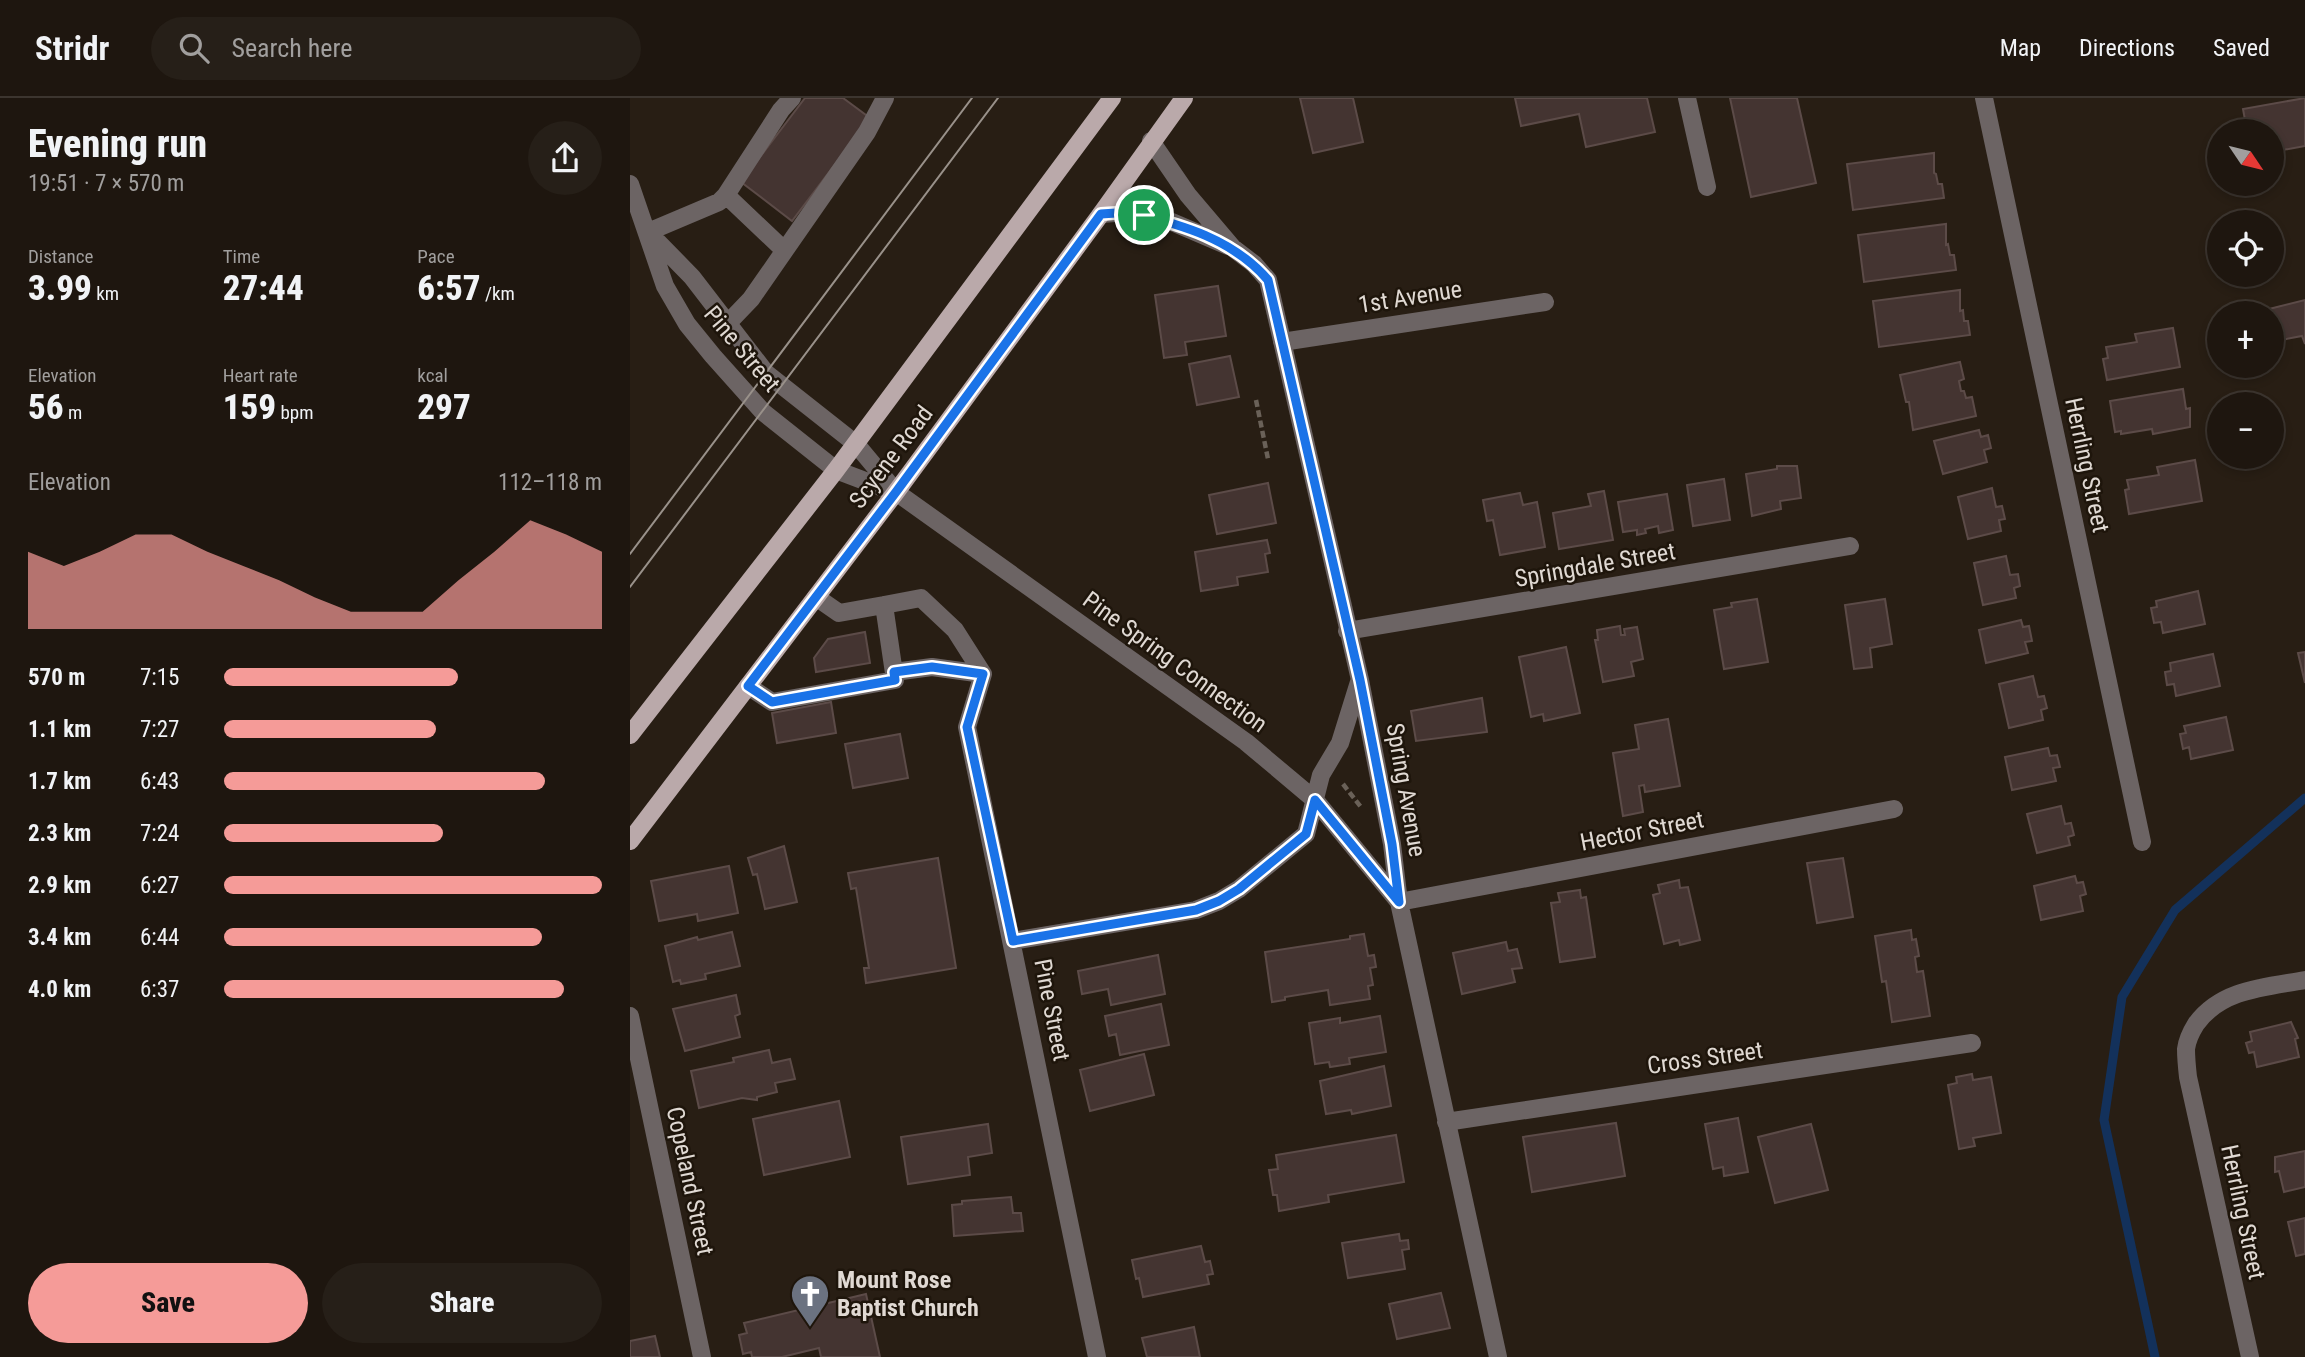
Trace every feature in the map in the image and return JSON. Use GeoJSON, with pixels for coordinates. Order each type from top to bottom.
{"type":"FeatureCollection","features":[{"type":"Feature","properties":{"kind":"main road","name":"Scyene Road"},"geometry":{"type":"LineString","coordinates":[[630,736],[856,444],[1112,98]]}},
{"type":"Feature","properties":{"kind":"main road","name":"Scyene Road"},"geometry":{"type":"LineString","coordinates":[[630,841],[896,492],[1184,98]]}},
{"type":"Feature","properties":{"kind":"street"},"geometry":{"type":"LineString","coordinates":[[648,232],[719,202],[781,110],[792,98]]}},
{"type":"Feature","properties":{"kind":"street"},"geometry":{"type":"LineString","coordinates":[[728,323],[751,299],[867,132],[885,98]]}},
{"type":"Feature","properties":{"kind":"street"},"geometry":{"type":"LineString","coordinates":[[1687,98],[1707,187]]}},
{"type":"Feature","properties":{"kind":"street","name":"Herrling Street"},"geometry":{"type":"LineString","coordinates":[[1984,98],[2142,842]]}},
{"type":"Feature","properties":{"kind":"street","name":"Spring Avenue"},"geometry":{"type":"LineString","coordinates":[[1151,141],[1188,195],[1233,248],[1254,264],[1268,280],[1360,680],[1392,844],[1399,902],[1498,1357]]}},
{"type":"Feature","properties":{"kind":"street","name":"Pine Street"},"geometry":{"type":"LineString","coordinates":[[630,184],[665,286],[687,324],[762,412],[836,470]]}},
{"type":"Feature","properties":{"kind":"street"},"geometry":{"type":"LineString","coordinates":[[726,195],[785,250]]}},
{"type":"Feature","properties":{"kind":"street","name":"Spring Avenue"},"geometry":{"type":"LineString","coordinates":[[1101,214],[1131,212],[1172,222],[1233,248]]}},
{"type":"Feature","properties":{"kind":"street","name":"Pine Street"},"geometry":{"type":"LineString","coordinates":[[648,232],[692,277],[766,373],[856,444]]}},
{"type":"Feature","properties":{"kind":"street","name":"1st Avenue"},"geometry":{"type":"LineString","coordinates":[[1282,342],[1545,302]]}},
{"type":"Feature","properties":{"kind":"street","name":"Pine Spring Connection"},"geometry":{"type":"LineString","coordinates":[[856,444],[896,492],[1246,742],[1315,800],[1399,902]]}},
{"type":"Feature","properties":{"kind":"street","name":"Pine Spring Connection"},"geometry":{"type":"LineString","coordinates":[[836,470],[896,492]]}},
{"type":"Feature","properties":{"kind":"street","name":"Springdale Street"},"geometry":{"type":"LineString","coordinates":[[1347,631],[1850,546]]}},
{"type":"Feature","properties":{"kind":"street"},"geometry":{"type":"LineString","coordinates":[[817,597],[839,613],[921,598],[955,630],[983,674]]}},
{"type":"Feature","properties":{"kind":"street"},"geometry":{"type":"LineString","coordinates":[[748,686],[772,702],[895,680],[884,606]]}},
{"type":"Feature","properties":{"kind":"street"},"geometry":{"type":"LineString","coordinates":[[894,672],[932,667],[983,674]]}},
{"type":"Feature","properties":{"kind":"street","name":"Pine Street"},"geometry":{"type":"LineString","coordinates":[[983,674],[967,727],[1097,1357]]}},
{"type":"Feature","properties":{"kind":"street"},"geometry":{"type":"LineString","coordinates":[[1013,941],[1196,910],[1239,889],[1306,834],[1321,775],[1340,743],[1360,680]]}},
{"type":"Feature","properties":{"kind":"street","name":"Hector Street"},"geometry":{"type":"LineString","coordinates":[[1399,902],[1894,809]]}},
{"type":"Feature","properties":{"kind":"street","name":"Herrling Street"},"geometry":{"type":"LineString","coordinates":[[2250,1357],[2188,1077],[2186,1047],[2191,1031],[2205,1012],[2225,998],[2244,991],[2305,979]]}},
{"type":"Feature","properties":{"kind":"street","name":"Copeland Street"},"geometry":{"type":"LineString","coordinates":[[630,1016],[702,1357]]}},
{"type":"Feature","properties":{"kind":"street","name":"Cross Street"},"geometry":{"type":"LineString","coordinates":[[1446,1122],[1972,1043]]}},
{"type":"Feature","properties":{"kind":"path"},"geometry":{"type":"LineString","coordinates":[[1256,400],[1268,459]]}},
{"type":"Feature","properties":{"kind":"path"},"geometry":{"type":"LineString","coordinates":[[1342,783],[1364,810]]}},
{"type":"Feature","properties":{"kind":"building"},"geometry":{"type":"Polygon","coordinates":[[[805,98],[843,98],[870,118],[792,221],[741,182],[805,98]]]}},
{"type":"Feature","properties":{"kind":"building"},"geometry":{"type":"Polygon","coordinates":[[[1300,98],[1353,98],[1363,142],[1313,153],[1300,98]]]}},
{"type":"Feature","properties":{"kind":"building"},"geometry":{"type":"Polygon","coordinates":[[[1515,98],[1647,98],[1655,132],[1586,147],[1579,114],[1521,126],[1515,98]]]}},
{"type":"Feature","properties":{"kind":"building"},"geometry":{"type":"Polygon","coordinates":[[[1730,98],[1797,98],[1816,183],[1751,197],[1730,98]]]}},
{"type":"Feature","properties":{"kind":"building"},"geometry":{"type":"Polygon","coordinates":[[[2305,98],[2305,146],[2284,150],[2284,119],[2245,119],[2243,109],[2305,98]]]}},
{"type":"Feature","properties":{"kind":"building"},"geometry":{"type":"Polygon","coordinates":[[[1934,153],[1934,173],[1938,184],[1942,184],[1944,198],[1853,210],[1847,164],[1934,153]]]}},
{"type":"Feature","properties":{"kind":"building"},"geometry":{"type":"Polygon","coordinates":[[[1946,224],[1946,245],[1948,244],[1950,255],[1954,255],[1956,270],[1864,282],[1858,235],[1946,224]]]}},
{"type":"Feature","properties":{"kind":"building"},"geometry":{"type":"Polygon","coordinates":[[[1218,286],[1226,336],[1185,342],[1187,355],[1164,358],[1155,295],[1218,286]]]}},
{"type":"Feature","properties":{"kind":"building"},"geometry":{"type":"Polygon","coordinates":[[[1960,290],[1960,311],[1963,310],[1964,321],[1968,321],[1970,335],[1879,347],[1873,301],[1960,290]]]}},
{"type":"Feature","properties":{"kind":"building"},"geometry":{"type":"Polygon","coordinates":[[[2305,300],[2305,344],[2302,336],[2284,339],[2284,305],[2305,300]]]}},
{"type":"Feature","properties":{"kind":"building"},"geometry":{"type":"Polygon","coordinates":[[[2173,328],[2180,367],[2107,380],[2103,359],[2108,358],[2106,347],[2137,342],[2135,334],[2173,328]]]}},
{"type":"Feature","properties":{"kind":"building"},"geometry":{"type":"Polygon","coordinates":[[[1230,356],[1239,397],[1197,405],[1189,364],[1230,356]]]}},
{"type":"Feature","properties":{"kind":"building"},"geometry":{"type":"Polygon","coordinates":[[[1960,362],[1964,379],[1959,381],[1961,391],[1964,391],[1966,398],[1972,397],[1976,416],[1913,430],[1909,402],[1906,402],[1900,375],[1960,362]]]}},
{"type":"Feature","properties":{"kind":"building"},"geometry":{"type":"Polygon","coordinates":[[[2183,389],[2186,409],[2190,408],[2190,427],[2153,434],[2152,429],[2121,434],[2121,431],[2115,432],[2110,401],[2183,389]]]}},
{"type":"Feature","properties":{"kind":"building"},"geometry":{"type":"Polygon","coordinates":[[[1979,430],[1981,437],[1988,435],[1991,448],[1984,450],[1987,462],[1943,474],[1934,441],[1979,430]]]}},
{"type":"Feature","properties":{"kind":"building"},"geometry":{"type":"Polygon","coordinates":[[[2195,460],[2202,501],[2129,514],[2125,490],[2129,489],[2127,480],[2159,475],[2157,467],[2195,460]]]}},
{"type":"Feature","properties":{"kind":"building"},"geometry":{"type":"Polygon","coordinates":[[[1777,466],[1797,466],[1801,498],[1780,501],[1781,509],[1752,516],[1746,474],[1777,469],[1777,466]]]}},
{"type":"Feature","properties":{"kind":"building"},"geometry":{"type":"Polygon","coordinates":[[[1724,479],[1730,520],[1693,526],[1687,485],[1724,479]]]}},
{"type":"Feature","properties":{"kind":"building"},"geometry":{"type":"Polygon","coordinates":[[[1268,483],[1276,523],[1217,534],[1209,495],[1268,483]]]}},
{"type":"Feature","properties":{"kind":"building"},"geometry":{"type":"Polygon","coordinates":[[[1992,488],[1996,507],[2002,506],[2005,519],[1999,520],[2001,531],[1968,539],[1958,497],[1992,488]]]}},
{"type":"Feature","properties":{"kind":"building"},"geometry":{"type":"Polygon","coordinates":[[[1604,491],[1613,540],[1559,549],[1553,513],[1591,506],[1588,494],[1604,491]]]}},
{"type":"Feature","properties":{"kind":"building"},"geometry":{"type":"Polygon","coordinates":[[[1520,493],[1523,505],[1537,502],[1545,547],[1500,555],[1493,520],[1487,521],[1483,500],[1520,493]]]}},
{"type":"Feature","properties":{"kind":"building"},"geometry":{"type":"Polygon","coordinates":[[[1667,494],[1673,530],[1659,533],[1658,526],[1645,529],[1646,533],[1637,535],[1637,530],[1623,532],[1618,502],[1667,494]]]}},
{"type":"Feature","properties":{"kind":"building"},"geometry":{"type":"Polygon","coordinates":[[[1267,540],[1270,553],[1265,554],[1268,572],[1237,577],[1238,585],[1201,591],[1195,552],[1267,540]]]}},
{"type":"Feature","properties":{"kind":"building"},"geometry":{"type":"Polygon","coordinates":[[[2006,556],[2010,575],[2018,574],[2020,586],[2014,588],[2016,598],[1983,605],[1974,563],[2006,556]]]}},
{"type":"Feature","properties":{"kind":"building"},"geometry":{"type":"Polygon","coordinates":[[[2198,591],[2205,624],[2163,633],[2161,622],[2154,623],[2151,608],[2157,607],[2156,601],[2198,591]]]}},
{"type":"Feature","properties":{"kind":"building"},"geometry":{"type":"Polygon","coordinates":[[[1757,599],[1768,662],[1724,669],[1714,610],[1732,607],[1731,603],[1757,599]]]}},
{"type":"Feature","properties":{"kind":"building"},"geometry":{"type":"Polygon","coordinates":[[[1885,599],[1892,644],[1870,648],[1872,667],[1854,669],[1845,605],[1885,599]]]}},
{"type":"Feature","properties":{"kind":"building"},"geometry":{"type":"Polygon","coordinates":[[[2021,620],[2023,627],[2029,626],[2032,641],[2025,642],[2028,653],[1986,663],[1979,630],[2021,620]]]}},
{"type":"Feature","properties":{"kind":"building"},"geometry":{"type":"Polygon","coordinates":[[[1620,626],[1621,635],[1625,635],[1624,629],[1637,627],[1643,659],[1631,662],[1634,676],[1603,682],[1595,640],[1598,640],[1597,630],[1620,626]]]}},
{"type":"Feature","properties":{"kind":"building"},"geometry":{"type":"Polygon","coordinates":[[[865,632],[870,663],[816,672],[814,658],[828,639],[865,632]]]}},
{"type":"Feature","properties":{"kind":"building"},"geometry":{"type":"Polygon","coordinates":[[[1566,647],[1580,713],[1544,721],[1543,714],[1531,717],[1519,657],[1566,647]]]}},
{"type":"Feature","properties":{"kind":"building"},"geometry":{"type":"Polygon","coordinates":[[[2305,652],[2305,683],[2298,653],[2305,652]]]}},
{"type":"Feature","properties":{"kind":"building"},"geometry":{"type":"Polygon","coordinates":[[[2213,654],[2220,686],[2176,696],[2174,684],[2167,685],[2165,672],[2171,671],[2170,663],[2213,654]]]}},
{"type":"Feature","properties":{"kind":"building"},"geometry":{"type":"Polygon","coordinates":[[[2033,676],[2038,697],[2044,696],[2047,708],[2041,710],[2043,720],[2009,728],[1999,684],[2033,676]]]}},
{"type":"Feature","properties":{"kind":"building"},"geometry":{"type":"Polygon","coordinates":[[[1482,698],[1487,732],[1416,741],[1411,711],[1482,698]]]}},
{"type":"Feature","properties":{"kind":"building"},"geometry":{"type":"Polygon","coordinates":[[[831,702],[836,733],[777,743],[772,713],[831,702]]]}},
{"type":"Feature","properties":{"kind":"building"},"geometry":{"type":"Polygon","coordinates":[[[2226,717],[2233,750],[2191,759],[2189,747],[2183,749],[2180,734],[2186,733],[2184,726],[2226,717]]]}},
{"type":"Feature","properties":{"kind":"building"},"geometry":{"type":"Polygon","coordinates":[[[1668,719],[1680,786],[1645,792],[1644,785],[1639,786],[1643,812],[1623,816],[1613,753],[1639,749],[1635,725],[1668,719]]]}},
{"type":"Feature","properties":{"kind":"building"},"geometry":{"type":"Polygon","coordinates":[[[900,734],[908,778],[853,788],[845,744],[900,734]]]}},
{"type":"Feature","properties":{"kind":"building"},"geometry":{"type":"Polygon","coordinates":[[[2048,748],[2050,756],[2057,755],[2060,767],[2053,768],[2056,781],[2012,790],[2005,757],[2048,748]]]}},
{"type":"Feature","properties":{"kind":"building"},"geometry":{"type":"Polygon","coordinates":[[[2061,806],[2065,824],[2071,823],[2074,835],[2068,837],[2070,845],[2037,853],[2027,814],[2061,806]]]}},
{"type":"Feature","properties":{"kind":"building"},"geometry":{"type":"Polygon","coordinates":[[[784,846],[797,902],[765,909],[757,874],[753,875],[748,858],[784,846]]]}},
{"type":"Feature","properties":{"kind":"building"},"geometry":{"type":"Polygon","coordinates":[[[938,858],[956,968],[866,983],[864,968],[869,968],[856,888],[851,889],[848,873],[938,858]]]}},
{"type":"Feature","properties":{"kind":"building"},"geometry":{"type":"Polygon","coordinates":[[[1843,858],[1853,917],[1817,923],[1807,863],[1843,858]]]}},
{"type":"Feature","properties":{"kind":"building"},"geometry":{"type":"Polygon","coordinates":[[[729,866],[738,913],[698,921],[697,914],[659,921],[651,881],[729,866]]]}},
{"type":"Feature","properties":{"kind":"building"},"geometry":{"type":"Polygon","coordinates":[[[2075,876],[2077,883],[2083,882],[2086,894],[2080,896],[2083,911],[2041,920],[2034,886],[2075,876]]]}},
{"type":"Feature","properties":{"kind":"building"},"geometry":{"type":"Polygon","coordinates":[[[1679,880],[1680,888],[1688,887],[1700,940],[1680,945],[1679,940],[1664,944],[1653,895],[1660,893],[1658,885],[1679,880]]]}},
{"type":"Feature","properties":{"kind":"building"},"geometry":{"type":"Polygon","coordinates":[[[1580,890],[1581,898],[1586,897],[1595,957],[1560,962],[1551,903],[1560,902],[1558,893],[1580,890]]]}},
{"type":"Feature","properties":{"kind":"building"},"geometry":{"type":"Polygon","coordinates":[[[1911,930],[1912,940],[1916,939],[1919,956],[1915,957],[1917,972],[1923,971],[1930,1016],[1892,1022],[1875,936],[1911,930]]]}},
{"type":"Feature","properties":{"kind":"building"},"geometry":{"type":"Polygon","coordinates":[[[732,932],[740,966],[705,974],[706,979],[681,984],[680,980],[673,982],[665,946],[697,937],[698,940],[732,932]]]}},
{"type":"Feature","properties":{"kind":"building"},"geometry":{"type":"Polygon","coordinates":[[[1364,934],[1368,956],[1374,955],[1376,967],[1370,968],[1373,985],[1368,986],[1370,999],[1330,1005],[1328,990],[1285,997],[1285,1000],[1272,1002],[1265,952],[1350,939],[1350,936],[1364,934]]]}},
{"type":"Feature","properties":{"kind":"building"},"geometry":{"type":"Polygon","coordinates":[[[1506,942],[1508,951],[1517,949],[1522,968],[1512,969],[1515,982],[1462,994],[1453,953],[1506,942]]]}},
{"type":"Feature","properties":{"kind":"building"},"geometry":{"type":"Polygon","coordinates":[[[1158,955],[1165,994],[1111,1005],[1108,989],[1082,994],[1078,971],[1158,955]]]}},
{"type":"Feature","properties":{"kind":"building"},"geometry":{"type":"Polygon","coordinates":[[[736,995],[740,1014],[735,1016],[740,1037],[685,1051],[673,1009],[736,995]]]}},
{"type":"Feature","properties":{"kind":"building"},"geometry":{"type":"Polygon","coordinates":[[[1161,1004],[1169,1045],[1120,1055],[1116,1034],[1109,1036],[1105,1016],[1161,1004]]]}},
{"type":"Feature","properties":{"kind":"building"},"geometry":{"type":"Polygon","coordinates":[[[1380,1016],[1386,1052],[1349,1058],[1350,1064],[1330,1067],[1329,1062],[1315,1064],[1309,1023],[1340,1018],[1340,1023],[1380,1016]]]}},
{"type":"Feature","properties":{"kind":"building"},"geometry":{"type":"Polygon","coordinates":[[[2291,1022],[2298,1038],[2295,1039],[2299,1057],[2257,1067],[2254,1052],[2249,1053],[2246,1043],[2252,1041],[2250,1032],[2291,1022]]]}},
{"type":"Feature","properties":{"kind":"building"},"geometry":{"type":"Polygon","coordinates":[[[769,1050],[772,1063],[790,1059],[795,1079],[775,1083],[777,1092],[757,1097],[757,1100],[742,1098],[699,1108],[691,1071],[734,1062],[733,1058],[769,1050]]]}},
{"type":"Feature","properties":{"kind":"building"},"geometry":{"type":"Polygon","coordinates":[[[1144,1054],[1154,1095],[1090,1111],[1080,1070],[1144,1054]]]}},
{"type":"Feature","properties":{"kind":"building"},"geometry":{"type":"Polygon","coordinates":[[[1384,1066],[1391,1106],[1352,1114],[1351,1110],[1326,1114],[1320,1081],[1384,1066]]]}},
{"type":"Feature","properties":{"kind":"building"},"geometry":{"type":"Polygon","coordinates":[[[1972,1074],[1973,1080],[1991,1077],[2001,1133],[1973,1138],[1975,1146],[1959,1149],[1948,1085],[1957,1083],[1956,1077],[1972,1074]]]}},
{"type":"Feature","properties":{"kind":"building"},"geometry":{"type":"Polygon","coordinates":[[[839,1101],[850,1157],[764,1175],[753,1119],[839,1101]]]}},
{"type":"Feature","properties":{"kind":"building"},"geometry":{"type":"Polygon","coordinates":[[[1738,1118],[1748,1172],[1724,1176],[1723,1167],[1713,1169],[1705,1124],[1738,1118]]]}},
{"type":"Feature","properties":{"kind":"building"},"geometry":{"type":"Polygon","coordinates":[[[1616,1123],[1625,1176],[1532,1192],[1523,1137],[1616,1123]]]}},
{"type":"Feature","properties":{"kind":"building"},"geometry":{"type":"Polygon","coordinates":[[[988,1124],[992,1153],[968,1157],[970,1175],[908,1184],[901,1137],[988,1124]]]}},
{"type":"Feature","properties":{"kind":"building"},"geometry":{"type":"Polygon","coordinates":[[[1811,1124],[1828,1190],[1775,1203],[1758,1137],[1811,1124]]]}},
{"type":"Feature","properties":{"kind":"building"},"geometry":{"type":"Polygon","coordinates":[[[1396,1135],[1404,1182],[1328,1195],[1329,1202],[1279,1211],[1269,1170],[1278,1169],[1276,1155],[1396,1135]]]}},
{"type":"Feature","properties":{"kind":"building"},"geometry":{"type":"Polygon","coordinates":[[[2305,1151],[2305,1187],[2284,1192],[2279,1171],[2275,1172],[2275,1157],[2305,1151]]]}},
{"type":"Feature","properties":{"kind":"building"},"geometry":{"type":"Polygon","coordinates":[[[1011,1197],[1013,1213],[1021,1213],[1023,1231],[954,1236],[952,1205],[962,1204],[962,1201],[1011,1197]]]}},
{"type":"Feature","properties":{"kind":"building"},"geometry":{"type":"Polygon","coordinates":[[[2305,1218],[2305,1254],[2296,1256],[2288,1222],[2305,1218]]]}},
{"type":"Feature","properties":{"kind":"building"},"geometry":{"type":"Polygon","coordinates":[[[1399,1234],[1400,1241],[1408,1240],[1409,1249],[1402,1250],[1405,1269],[1348,1278],[1342,1243],[1399,1234]]]}},
{"type":"Feature","properties":{"kind":"building"},"geometry":{"type":"Polygon","coordinates":[[[1201,1246],[1205,1262],[1210,1261],[1213,1274],[1207,1275],[1209,1284],[1143,1297],[1132,1260],[1201,1246]]]}},
{"type":"Feature","properties":{"kind":"building"},"geometry":{"type":"Polygon","coordinates":[[[1441,1293],[1450,1328],[1397,1339],[1389,1304],[1441,1293]]]}},
{"type":"Feature","properties":{"kind":"building","name":"Mount Rose Baptist Church"},"geometry":{"type":"Polygon","coordinates":[[[866,1294],[880,1357],[821,1357],[819,1348],[782,1357],[752,1357],[751,1352],[743,1354],[739,1335],[747,1333],[744,1323],[866,1294]]]}},
{"type":"Feature","properties":{"kind":"building"},"geometry":{"type":"Polygon","coordinates":[[[1194,1327],[1200,1357],[1147,1357],[1142,1338],[1194,1327]]]}},
{"type":"Feature","properties":{"kind":"building"},"geometry":{"type":"Polygon","coordinates":[[[655,1336],[660,1357],[630,1357],[630,1341],[655,1336]]]}},
{"type":"Feature","properties":{"kind":"waterway"},"geometry":{"type":"LineString","coordinates":[[2155,1357],[2104,1120],[2122,997],[2175,910],[2305,798]]}},
{"type":"Feature","properties":{"kind":"tram line"},"geometry":{"type":"LineString","coordinates":[[630,554],[972,98]]}},
{"type":"Feature","properties":{"kind":"tram line"},"geometry":{"type":"LineString","coordinates":[[630,587],[998,98]]}},
{"type":"Feature","properties":{"kind":"place","name":"Mount Rose Baptist Church"},"geometry":{"type":"Point","coordinates":[810,1328]}},
{"type":"Feature","properties":{"kind":"route"},"geometry":{"type":"LineString","coordinates":[[1131,212],[1144,215],[1172,222],[1233,248],[1254,264],[1268,280],[1360,680],[1392,844],[1399,902],[1315,800],[1306,834],[1239,889],[1219,901],[1196,910],[1013,941],[967,727],[983,674],[932,667],[894,672],[895,680],[772,702],[748,686],[896,492],[1101,214],[1131,212]]}}]}
